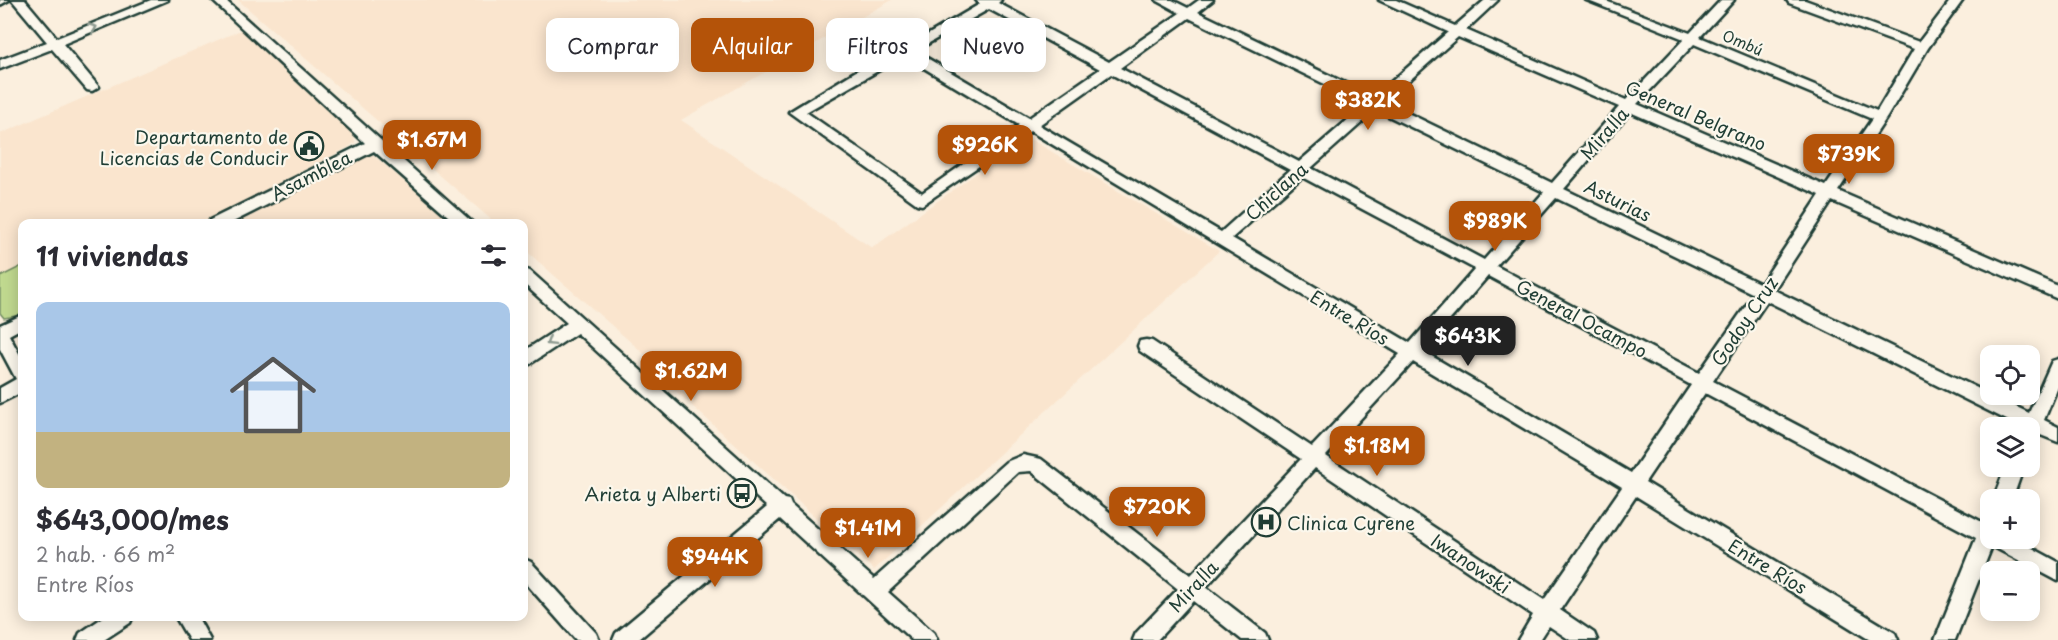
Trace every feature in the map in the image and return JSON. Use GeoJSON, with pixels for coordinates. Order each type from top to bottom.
{"type":"FeatureCollection","features":[{"type":"Feature","properties":{"kind":"street"},"geometry":{"type":"LineString","coordinates":[[18,0],[92,87]]}},
{"type":"Feature","properties":{"kind":"street"},"geometry":{"type":"LineString","coordinates":[[0,65],[162,0]]}},
{"type":"Feature","properties":{"kind":"street"},"geometry":{"type":"LineString","coordinates":[[218,0],[375,144],[461,219]]}},
{"type":"Feature","properties":{"kind":"street","name":"Asturias"},"geometry":{"type":"LineString","coordinates":[[1162,0],[1764,292],[2009,417]]}},
{"type":"Feature","properties":{"kind":"street"},"geometry":{"type":"LineString","coordinates":[[864,72],[796,112],[922,200],[1207,0]]}},
{"type":"Feature","properties":{"kind":"street","name":"General Belgrano"},"geometry":{"type":"LineString","coordinates":[[1385,0],[2058,293]]}},
{"type":"Feature","properties":{"kind":"street","name":"Chiclana"},"geometry":{"type":"LineString","coordinates":[[1222,239],[1492,0]]}},
{"type":"Feature","properties":{"kind":"street","name":"Ombú"},"geometry":{"type":"LineString","coordinates":[[1592,0],[1692,38],[1880,117]]}},
{"type":"Feature","properties":{"kind":"street","name":"Miralla"},"geometry":{"type":"LineString","coordinates":[[1143,640],[1410,354],[1488,268],[1627,107],[1728,0]]}},
{"type":"Feature","properties":{"kind":"street"},"geometry":{"type":"LineString","coordinates":[[1792,0],[1922,48]]}},
{"type":"Feature","properties":{"kind":"street","name":"Godoy Cruz"},"geometry":{"type":"LineString","coordinates":[[1528,640],[1764,292],[1880,117],[1922,48],[1957,0]]}},
{"type":"Feature","properties":{"kind":"street"},"geometry":{"type":"LineString","coordinates":[[929,40],[989,1]]}},
{"type":"Feature","properties":{"kind":"street","name":"General Ocampo"},"geometry":{"type":"LineString","coordinates":[[989,1],[1111,68],[1980,528]]}},
{"type":"Feature","properties":{"kind":"street","name":"Entre Ríos"},"geometry":{"type":"LineString","coordinates":[[929,65],[1222,239],[1410,354],[1633,484],[1888,640]]}},
{"type":"Feature","properties":{"kind":"street","name":"Asamblea"},"geometry":{"type":"LineString","coordinates":[[225,219],[375,144]]}},
{"type":"Feature","properties":{"kind":"street"},"geometry":{"type":"LineString","coordinates":[[528,279],[782,506],[927,640]]}},
{"type":"Feature","properties":{"kind":"street"},"geometry":{"type":"LineString","coordinates":[[18,323],[0,333],[18,367]]}},
{"type":"Feature","properties":{"kind":"street"},"geometry":{"type":"LineString","coordinates":[[528,356],[577,325]]}},
{"type":"Feature","properties":{"kind":"street","name":"Iwanowski"},"geometry":{"type":"LineString","coordinates":[[1146,346],[1587,640]]}},
{"type":"Feature","properties":{"kind":"street"},"geometry":{"type":"LineString","coordinates":[[2036,417],[2058,366]]}},
{"type":"Feature","properties":{"kind":"street"},"geometry":{"type":"LineString","coordinates":[[0,396],[18,386]]}},
{"type":"Feature","properties":{"kind":"street","name":"Asturias"},"geometry":{"type":"LineString","coordinates":[[2040,430],[2058,435]]}},
{"type":"Feature","properties":{"kind":"street"},"geometry":{"type":"LineString","coordinates":[[875,591],[1012,467],[1023,463],[1035,465],[1258,640]]}},
{"type":"Feature","properties":{"kind":"street"},"geometry":{"type":"LineString","coordinates":[[623,640],[782,506]]}},
{"type":"Feature","properties":{"kind":"street"},"geometry":{"type":"LineString","coordinates":[[1945,640],[1984,549]]}},
{"type":"Feature","properties":{"kind":"street","name":"General Ocampo"},"geometry":{"type":"LineString","coordinates":[[2017,549],[2058,573]]}},
{"type":"Feature","properties":{"kind":"street"},"geometry":{"type":"LineString","coordinates":[[528,572],[589,640]]}},
{"type":"Feature","properties":{"kind":"street"},"geometry":{"type":"LineString","coordinates":[[87,640],[116,621]]}},
{"type":"Feature","properties":{"kind":"street"},"geometry":{"type":"LineString","coordinates":[[188,621],[200,640]]}},
{"type":"Feature","properties":{"kind":"shaded area"},"geometry":{"type":"Polygon","coordinates":[[[238,0],[892,0],[860,18],[826,18],[826,38],[814,44],[814,18],[691,18],[691,72],[765,72],[681,120],[872,248],[1027,137],[1219,251],[874,570],[659,376],[665,372],[528,252],[528,219],[490,219],[238,0]]]}},
{"type":"Feature","properties":{"kind":"shaded area"},"geometry":{"type":"Polygon","coordinates":[[[241,30],[354,136],[355,142],[209,219],[18,219],[18,268],[0,277],[0,134],[241,30]]]}},
{"type":"Feature","properties":{"kind":"shaded area"},"geometry":{"type":"Polygon","coordinates":[[[365,153],[373,155],[448,219],[232,219],[365,153]]]}},
{"type":"Feature","properties":{"kind":"green space"},"geometry":{"type":"Polygon","coordinates":[[[18,268],[18,316],[4,318],[0,313],[0,277],[18,268]]]}},
{"type":"Feature","properties":{"kind":"place","name":"Departamento de Licencias de Conducir"},"geometry":{"type":"Point","coordinates":[309,146]}},
{"type":"Feature","properties":{"kind":"place","name":"Arieta y Alberti"},"geometry":{"type":"Point","coordinates":[742,493]}},
{"type":"Feature","properties":{"kind":"place","name":"Clinica Cyrene"},"geometry":{"type":"Point","coordinates":[1266,522]}}]}
